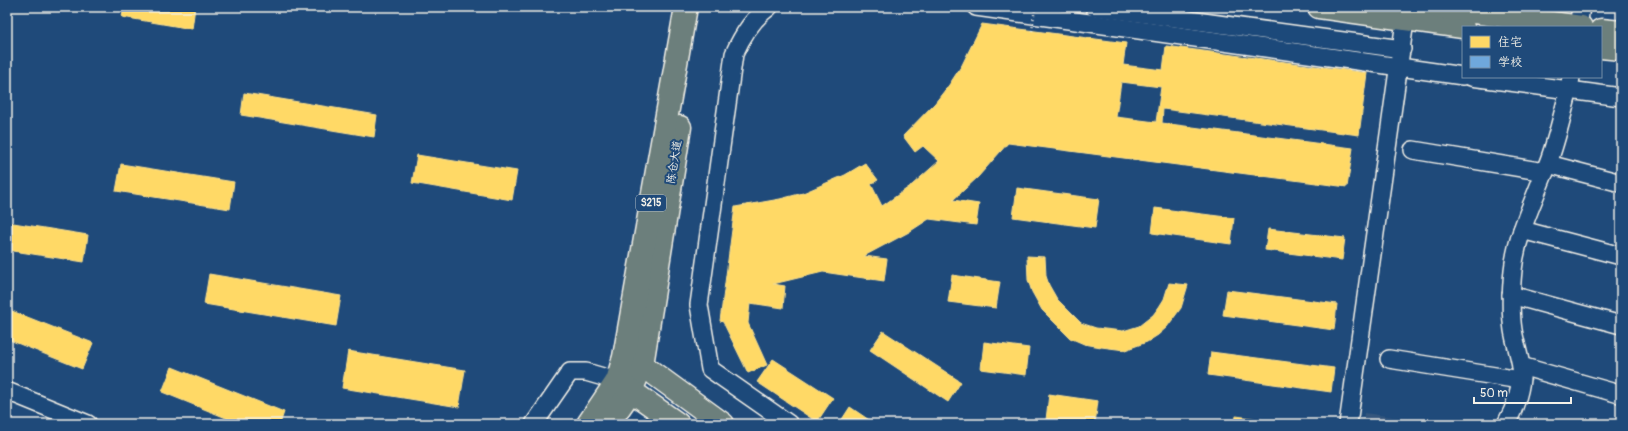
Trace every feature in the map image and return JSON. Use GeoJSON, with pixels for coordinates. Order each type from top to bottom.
{"type":"FeatureCollection","features":[{"type":"Feature","properties":{"kind":"main road","name":"陈仓大道"},"geometry":{"type":"LineString","coordinates":[[633,361],[686,7]]}},
{"type":"Feature","properties":{"kind":"main road","name":"陈仓大道"},"geometry":{"type":"LineString","coordinates":[[624,386],[633,361],[700,7]]}},
{"type":"Feature","properties":{"kind":"main road"},"geometry":{"type":"LineString","coordinates":[[1319,7],[1406,13],[1462,28]]}},
{"type":"Feature","properties":{"kind":"main road"},"geometry":{"type":"LineString","coordinates":[[1438,7],[1572,26]]}},
{"type":"Feature","properties":{"kind":"main road"},"geometry":{"type":"LineString","coordinates":[[1602,30],[1621,32]]}},
{"type":"Feature","properties":{"kind":"main road"},"geometry":{"type":"LineString","coordinates":[[1602,47],[1621,50]]}},
{"type":"Feature","properties":{"kind":"main road"},"geometry":{"type":"LineString","coordinates":[[633,361],[723,424]]}},
{"type":"Feature","properties":{"kind":"main road"},"geometry":{"type":"LineString","coordinates":[[588,424],[624,386]]}},
{"type":"Feature","properties":{"kind":"main road"},"geometry":{"type":"LineString","coordinates":[[608,424],[624,386]]}},
{"type":"Feature","properties":{"kind":"main road"},"geometry":{"type":"LineString","coordinates":[[624,386],[678,424]]}},
{"type":"Feature","properties":{"kind":"street"},"geometry":{"type":"LineString","coordinates":[[769,7],[755,19],[747,30],[734,54],[699,305],[710,370],[789,424]]}},
{"type":"Feature","properties":{"kind":"street"},"geometry":{"type":"LineString","coordinates":[[976,7],[1462,76]]}},
{"type":"Feature","properties":{"kind":"street"},"geometry":{"type":"LineString","coordinates":[[1094,7],[1402,49]]}},
{"type":"Feature","properties":{"kind":"street"},"geometry":{"type":"LineString","coordinates":[[1579,26],[1581,7]]}},
{"type":"Feature","properties":{"kind":"street"},"geometry":{"type":"LineString","coordinates":[[1348,424],[1406,13]]}},
{"type":"Feature","properties":{"kind":"street"},"geometry":{"type":"LineString","coordinates":[[1485,78],[1570,84],[1621,97]]}},
{"type":"Feature","properties":{"kind":"street"},"geometry":{"type":"LineString","coordinates":[[1506,424],[1514,407],[1521,373],[1513,330],[1511,295],[1513,268],[1522,230],[1546,168],[1570,84]]}},
{"type":"Feature","properties":{"kind":"street"},"geometry":{"type":"LineString","coordinates":[[1413,150],[1546,168],[1621,183]]}},
{"type":"Feature","properties":{"kind":"street"},"geometry":{"type":"LineString","coordinates":[[1522,230],[1621,256]]}},
{"type":"Feature","properties":{"kind":"street"},"geometry":{"type":"LineString","coordinates":[[1511,295],[1621,325]]}},
{"type":"Feature","properties":{"kind":"street"},"geometry":{"type":"LineString","coordinates":[[1389,359],[1521,373],[1618,394]]}},
{"type":"Feature","properties":{"kind":"street"},"geometry":{"type":"LineString","coordinates":[[534,424],[570,372],[586,372],[624,386]]}},
{"type":"Feature","properties":{"kind":"street"},"geometry":{"type":"LineString","coordinates":[[7,391],[88,424]]}},
{"type":"Feature","properties":{"kind":"path"},"geometry":{"type":"LineString","coordinates":[[1032,31],[1035,7]]}},
{"type":"Feature","properties":{"kind":"shaded area"},"geometry":{"type":"Polygon","coordinates":[[[1364,413],[1443,424],[1363,424],[1364,413]]]}},
{"type":"Feature","properties":{"kind":"building: 住宅"},"geometry":{"type":"Polygon","coordinates":[[[124,7],[195,7],[192,29],[122,17],[124,7]]]}},
{"type":"Feature","properties":{"kind":"building: 住宅"},"geometry":{"type":"Polygon","coordinates":[[[982,24],[1126,43],[1123,65],[1163,70],[1166,46],[1367,73],[1359,135],[1163,109],[1162,123],[1353,148],[1347,187],[1008,143],[978,177],[953,200],[979,204],[976,225],[929,219],[909,232],[864,256],[887,259],[884,281],[823,272],[773,284],[785,286],[783,308],[750,303],[748,323],[767,365],[748,373],[723,322],[720,321],[735,207],[780,199],[803,193],[845,175],[865,163],[878,180],[871,184],[882,206],[912,185],[939,161],[923,146],[915,152],[903,136],[935,103],[962,65],[982,24]],[[1121,82],[1116,117],[1156,122],[1161,87],[1121,82]]]}},
{"type":"Feature","properties":{"kind":"building: 住宅"},"geometry":{"type":"Polygon","coordinates":[[[244,93],[377,115],[374,137],[241,115],[244,93]]]}},
{"type":"Feature","properties":{"kind":"building: 住宅"},"geometry":{"type":"Polygon","coordinates":[[[417,155],[517,171],[512,200],[412,183],[417,155]]]}},
{"type":"Feature","properties":{"kind":"building: 住宅"},"geometry":{"type":"Polygon","coordinates":[[[121,164],[234,182],[230,209],[116,191],[121,164]]]}},
{"type":"Feature","properties":{"kind":"building: 住宅"},"geometry":{"type":"Polygon","coordinates":[[[1017,188],[1099,199],[1095,228],[1013,217],[1017,188]]]}},
{"type":"Feature","properties":{"kind":"building: 住宅"},"geometry":{"type":"Polygon","coordinates":[[[1155,208],[1234,218],[1231,244],[1152,233],[1155,208]]]}},
{"type":"Feature","properties":{"kind":"building: 住宅"},"geometry":{"type":"Polygon","coordinates":[[[7,222],[88,235],[84,262],[7,250],[7,222]]]}},
{"type":"Feature","properties":{"kind":"building: 住宅"},"geometry":{"type":"Polygon","coordinates":[[[1268,229],[1345,238],[1342,260],[1265,250],[1268,229]]]}},
{"type":"Feature","properties":{"kind":"building: 住宅"},"geometry":{"type":"Polygon","coordinates":[[[1027,256],[1045,257],[1046,276],[1057,299],[1081,323],[1096,328],[1123,331],[1139,326],[1153,315],[1159,307],[1164,299],[1169,283],[1188,285],[1181,308],[1167,327],[1147,342],[1125,350],[1084,344],[1070,338],[1042,310],[1032,292],[1028,280],[1027,256]]]}},
{"type":"Feature","properties":{"kind":"building: 住宅"},"geometry":{"type":"Polygon","coordinates":[[[209,274],[341,296],[336,326],[204,304],[209,274]]]}},
{"type":"Feature","properties":{"kind":"building: 住宅"},"geometry":{"type":"Polygon","coordinates":[[[952,275],[1000,282],[996,308],[948,302],[952,275]]]}},
{"type":"Feature","properties":{"kind":"building: 住宅"},"geometry":{"type":"Polygon","coordinates":[[[1227,290],[1337,304],[1334,330],[1223,315],[1227,290]]]}},
{"type":"Feature","properties":{"kind":"building: 住宅"},"geometry":{"type":"Polygon","coordinates":[[[7,309],[93,343],[82,369],[7,339],[7,309]]]}},
{"type":"Feature","properties":{"kind":"building: 住宅"},"geometry":{"type":"Polygon","coordinates":[[[883,331],[961,382],[948,402],[870,350],[883,331]]]}},
{"type":"Feature","properties":{"kind":"building: 住宅"},"geometry":{"type":"Polygon","coordinates":[[[984,342],[1029,348],[1026,375],[981,369],[984,342]]]}},
{"type":"Feature","properties":{"kind":"building: 住宅"},"geometry":{"type":"Polygon","coordinates":[[[348,351],[465,370],[459,407],[342,388],[348,351]]]}},
{"type":"Feature","properties":{"kind":"building: 住宅"},"geometry":{"type":"Polygon","coordinates":[[[1211,352],[1334,368],[1331,392],[1208,375],[1211,352]]]}},
{"type":"Feature","properties":{"kind":"building: 住宅"},"geometry":{"type":"Polygon","coordinates":[[[773,359],[833,398],[817,422],[757,382],[773,359]]]}},
{"type":"Feature","properties":{"kind":"building: 住宅"},"geometry":{"type":"Polygon","coordinates":[[[172,367],[284,412],[280,424],[241,424],[162,392],[172,367]]]}},
{"type":"Feature","properties":{"kind":"building: 住宅"},"geometry":{"type":"Polygon","coordinates":[[[1049,394],[1098,401],[1095,424],[1076,424],[1046,420],[1049,394]]]}},
{"type":"Feature","properties":{"kind":"building: 住宅"},"geometry":{"type":"Polygon","coordinates":[[[850,407],[875,424],[839,424],[850,407]]]}},
{"type":"Feature","properties":{"kind":"building: 住宅"},"geometry":{"type":"Polygon","coordinates":[[[1236,416],[1297,424],[1235,424],[1236,416]]]}},
{"type":"Feature","properties":{"kind":"building: 学校"},"geometry":{"type":"Polygon","coordinates":[[[1366,421],[1387,424],[1366,424],[1366,421]]]}}]}
